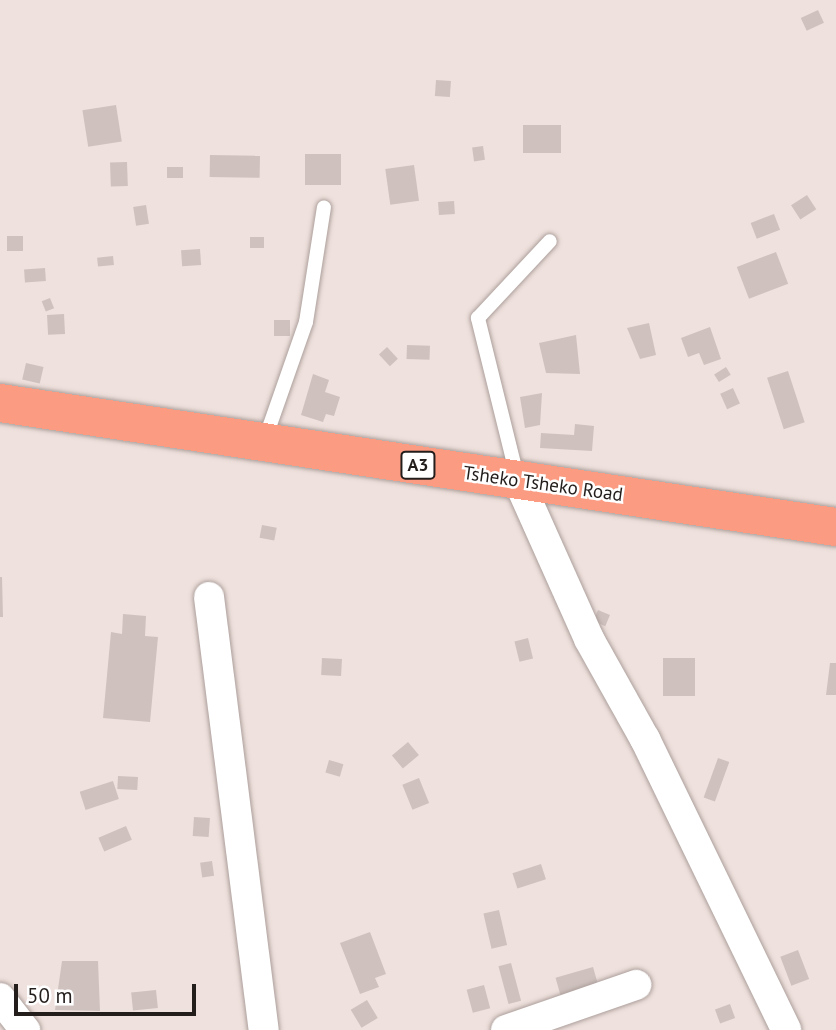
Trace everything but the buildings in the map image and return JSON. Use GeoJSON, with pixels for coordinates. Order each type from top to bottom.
{"type":"FeatureCollection","features":[{"type":"Feature","properties":{"kind":"highway","name":"Tsheko Tsheko Road"},"geometry":{"type":"LineString","coordinates":[[0,403],[836,527]]}},
{"type":"Feature","properties":{"kind":"street"},"geometry":{"type":"LineString","coordinates":[[518,480],[589,639],[645,739],[786,1030]]}},
{"type":"Feature","properties":{"kind":"street"},"geometry":{"type":"LineString","coordinates":[[209,597],[264,1030]]}},
{"type":"Feature","properties":{"kind":"street"},"geometry":{"type":"LineString","coordinates":[[506,1030],[636,985]]}},
{"type":"Feature","properties":{"kind":"street"},"geometry":{"type":"LineString","coordinates":[[0,998],[25,1030]]}},
{"type":"Feature","properties":{"kind":"lane"},"geometry":{"type":"LineString","coordinates":[[264,443],[306,322],[324,207]]}},
{"type":"Feature","properties":{"kind":"lane"},"geometry":{"type":"LineString","coordinates":[[518,480],[478,318],[550,241]]}}]}
